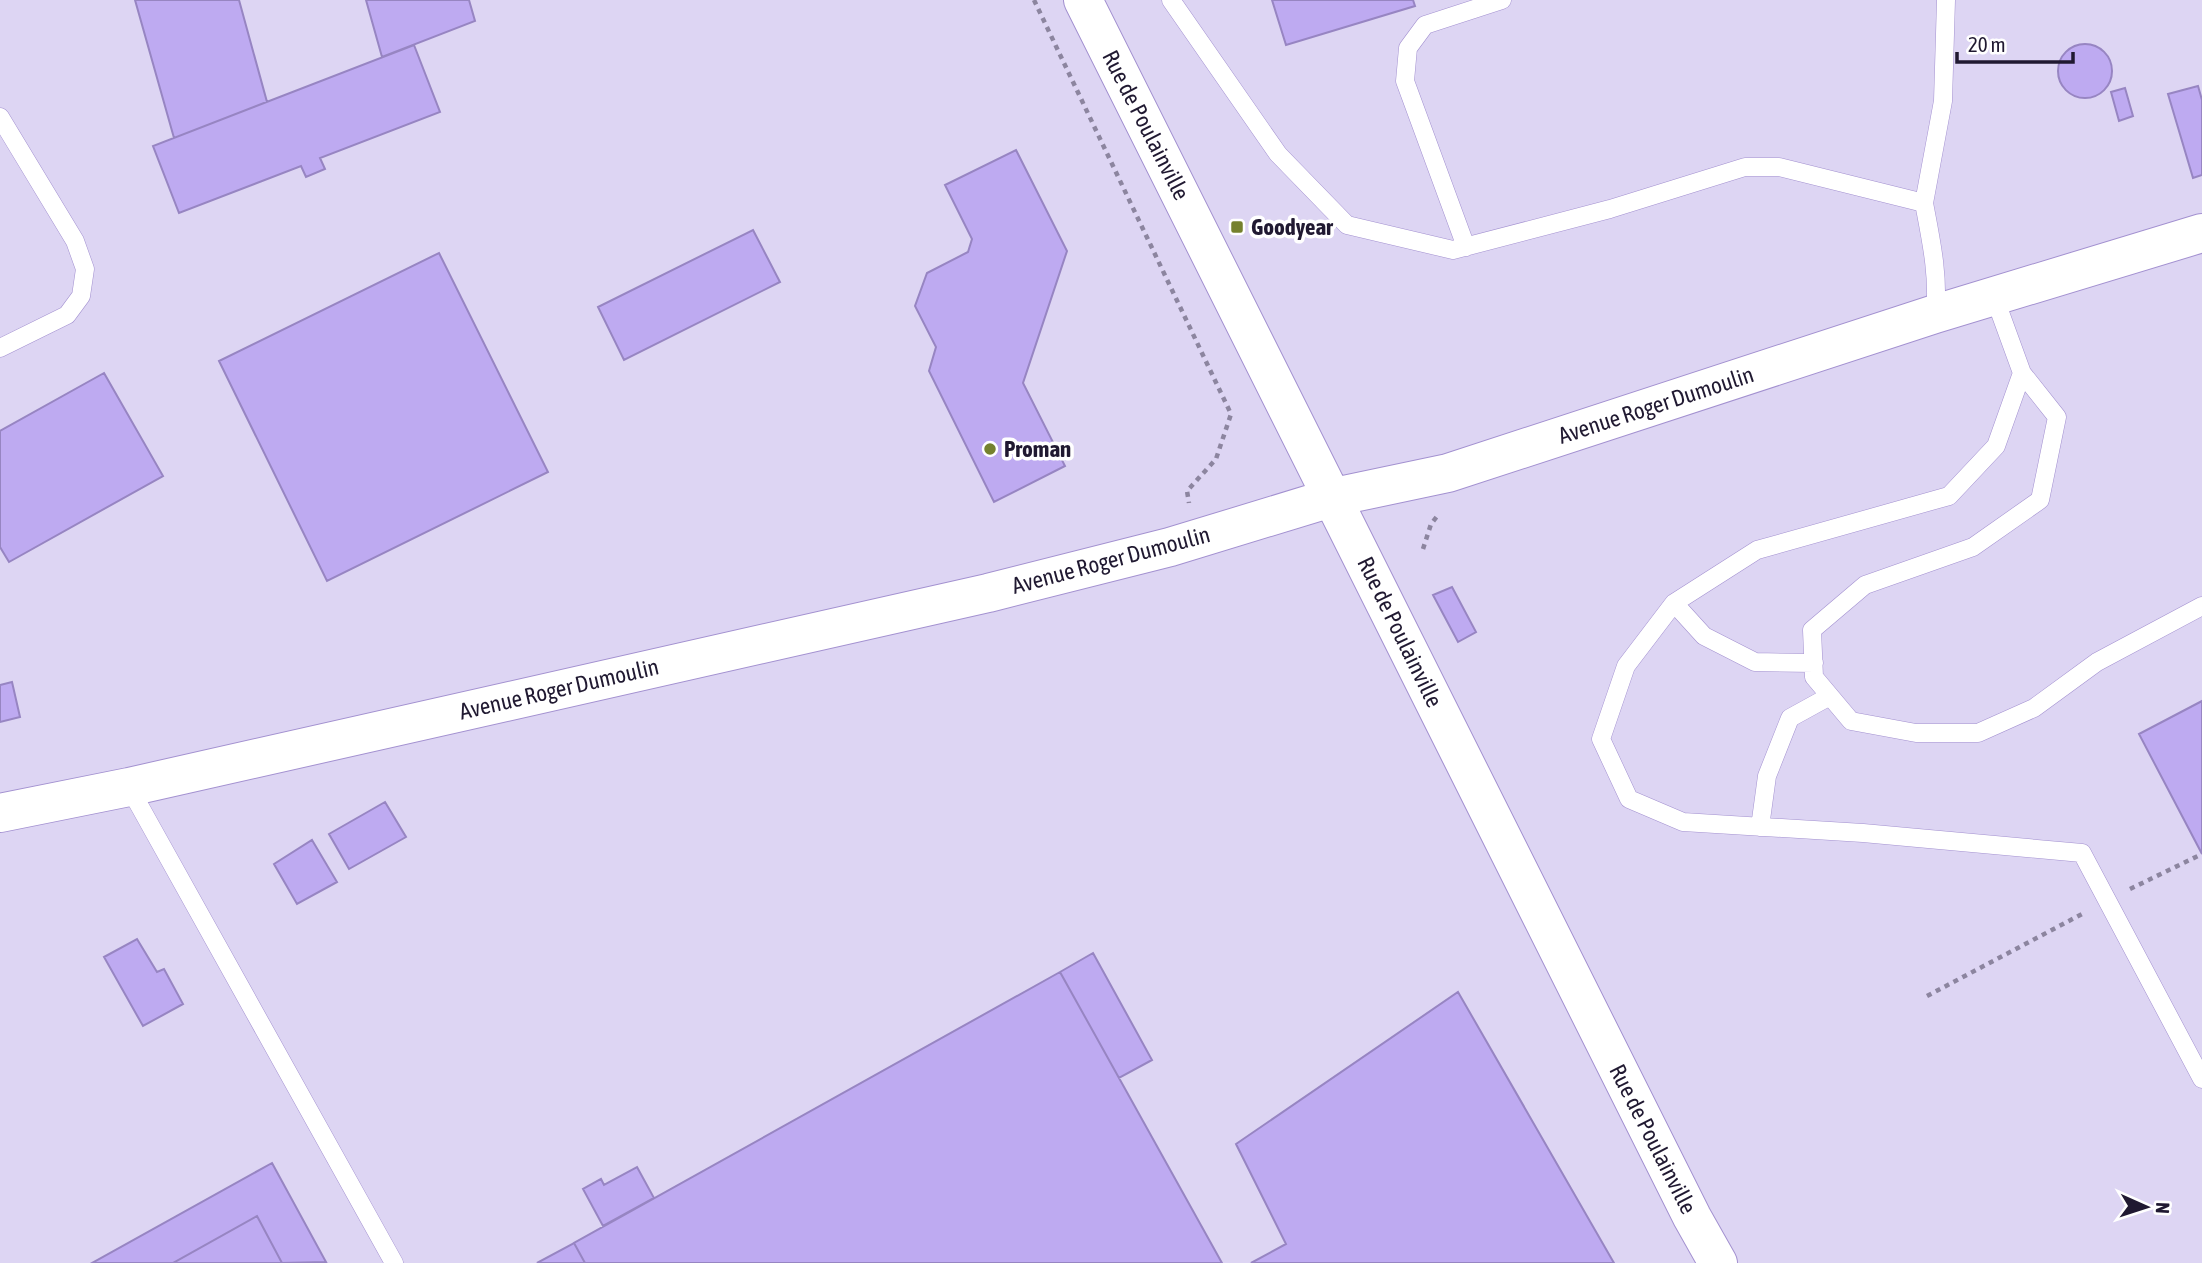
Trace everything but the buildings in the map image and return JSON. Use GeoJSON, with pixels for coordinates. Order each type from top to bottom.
{"type":"FeatureCollection","features":[{"type":"Feature","properties":{"kind":"main road","name":"Rue de Poulainville"},"geometry":{"type":"LineString","coordinates":[[1083,0],[1692,1217],[1718,1263]]}},
{"type":"Feature","properties":{"kind":"main road","name":"Avenue Roger Dumoulin"},"geometry":{"type":"LineString","coordinates":[[0,813],[129,787],[994,591],[1170,547],[1334,497],[1448,473],[1935,314],[2202,233]]}},
{"type":"Feature","properties":{"kind":"lane"},"geometry":{"type":"LineString","coordinates":[[1171,0],[1278,154],[1347,225],[1453,250],[1610,209],[1745,167],[1779,167],[1924,202]]}},
{"type":"Feature","properties":{"kind":"lane"},"geometry":{"type":"LineString","coordinates":[[1466,247],[1405,81],[1408,48],[1425,25],[1502,0]]}},
{"type":"Feature","properties":{"kind":"lane"},"geometry":{"type":"LineString","coordinates":[[1935,314],[1937,289],[1933,242],[1924,202],[1943,101],[1946,0]]}},
{"type":"Feature","properties":{"kind":"lane"},"geometry":{"type":"LineString","coordinates":[[0,117],[75,240],[85,269],[81,296],[67,315],[0,348]]}},
{"type":"Feature","properties":{"kind":"lane"},"geometry":{"type":"LineString","coordinates":[[1994,296],[2022,373],[2057,417],[2040,500],[1973,547],[1865,586],[1812,630],[1814,677],[1850,721],[1916,733],[1978,733],[2035,708],[2097,662],[2202,606]]}},
{"type":"Feature","properties":{"kind":"lane"},"geometry":{"type":"LineString","coordinates":[[2022,373],[1996,446],[1949,496],[1757,550],[1674,603],[1626,666],[1601,739],[1629,799],[1683,822],[1863,833],[2082,853],[2202,1079]]}},
{"type":"Feature","properties":{"kind":"lane"},"geometry":{"type":"LineString","coordinates":[[1674,603],[1704,636],[1755,662],[1814,663]]}},
{"type":"Feature","properties":{"kind":"lane"},"geometry":{"type":"LineString","coordinates":[[1760,827],[1767,776],[1790,718],[1830,696]]}},
{"type":"Feature","properties":{"kind":"lane"},"geometry":{"type":"LineString","coordinates":[[129,787],[394,1263]]}},
{"type":"Feature","properties":{"kind":"path"},"geometry":{"type":"LineString","coordinates":[[1034,0],[1231,414],[1216,459],[1187,491],[1189,507]]}},
{"type":"Feature","properties":{"kind":"path"},"geometry":{"type":"LineString","coordinates":[[1927,996],[2107,900],[2202,854]]}},
{"type":"Feature","properties":{"kind":"shaded area"},"geometry":{"type":"Polygon","coordinates":[[[0,0],[2202,0],[2202,1263],[0,1263],[0,0]]]}},
{"type":"Feature","properties":{"kind":"place","name":"Goodyear"},"geometry":{"type":"Point","coordinates":[1237,227]}},
{"type":"Feature","properties":{"kind":"place","name":"Proman"},"geometry":{"type":"Point","coordinates":[990,449]}}]}
